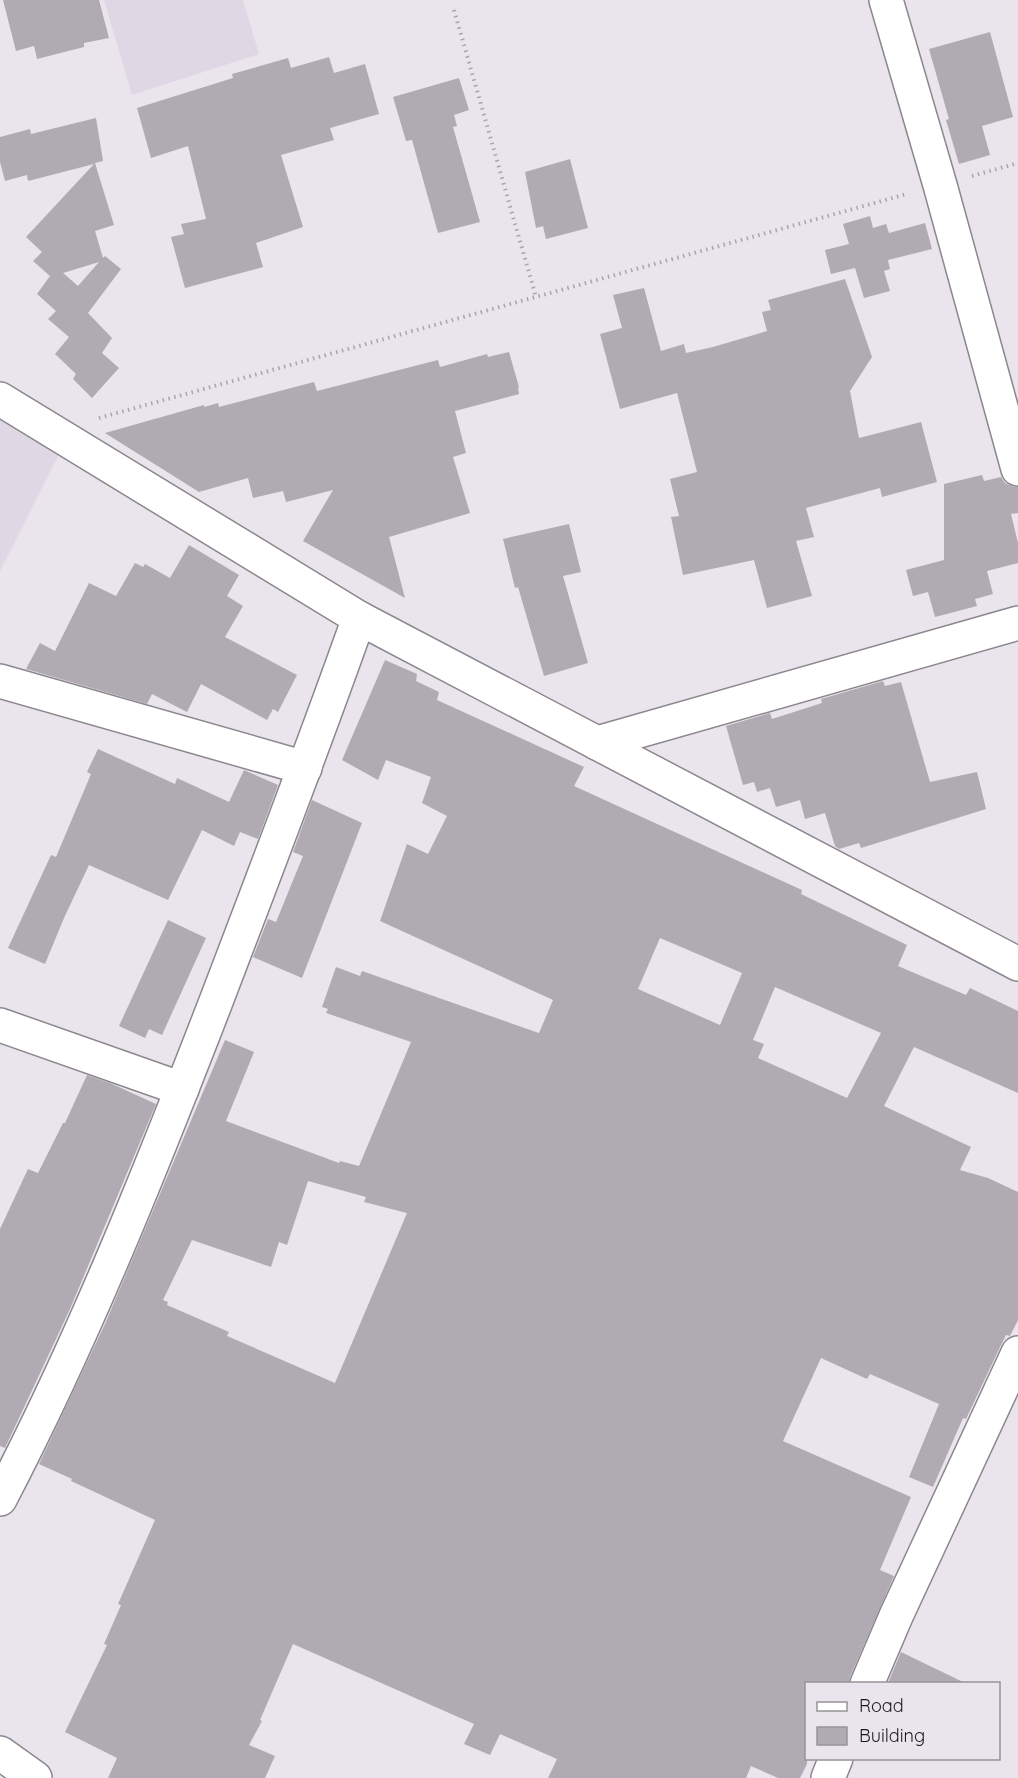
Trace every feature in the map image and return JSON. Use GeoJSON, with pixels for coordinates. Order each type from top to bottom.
{"type":"FeatureCollection","features":[{"type":"Feature","properties":{"kind":"street"},"geometry":{"type":"LineString","coordinates":[[886,0],[940,185],[1018,469]]}},
{"type":"Feature","properties":{"kind":"street"},"geometry":{"type":"LineString","coordinates":[[0,399],[358,618],[1018,964]]}},
{"type":"Feature","properties":{"kind":"street"},"geometry":{"type":"LineString","coordinates":[[0,1499],[43,1418],[157,1155],[305,768],[358,618]]}},
{"type":"Feature","properties":{"kind":"street"},"geometry":{"type":"LineString","coordinates":[[597,742],[1018,623]]}},
{"type":"Feature","properties":{"kind":"street"},"geometry":{"type":"LineString","coordinates":[[0,681],[305,768]]}},
{"type":"Feature","properties":{"kind":"street"},"geometry":{"type":"LineString","coordinates":[[0,1025],[182,1089]]}},
{"type":"Feature","properties":{"kind":"street"},"geometry":{"type":"LineString","coordinates":[[867,1682],[1018,1353]]}},
{"type":"Feature","properties":{"kind":"street"},"geometry":{"type":"LineString","coordinates":[[0,1753],[35,1778]]}},
{"type":"Feature","properties":{"kind":"street"},"geometry":{"type":"LineString","coordinates":[[828,1778],[835,1760]]}},
{"type":"Feature","properties":{"kind":"path"},"geometry":{"type":"LineString","coordinates":[[454,10],[536,297]]}},
{"type":"Feature","properties":{"kind":"path"},"geometry":{"type":"LineString","coordinates":[[52,430],[1018,163]]}},
{"type":"Feature","properties":{"kind":"shaded area"},"geometry":{"type":"Polygon","coordinates":[[[104,0],[243,0],[259,54],[132,95],[104,0]]]}},
{"type":"Feature","properties":{"kind":"shaded area"},"geometry":{"type":"Polygon","coordinates":[[[0,420],[59,454],[0,571],[0,420]]]}},
{"type":"Feature","properties":{"kind":"building"},"geometry":{"type":"Polygon","coordinates":[[[3,0],[99,0],[109,38],[84,43],[84,47],[37,59],[34,46],[16,51],[3,0]]]}},
{"type":"Feature","properties":{"kind":"building"},"geometry":{"type":"Polygon","coordinates":[[[990,32],[1013,117],[982,126],[990,155],[959,164],[929,49],[990,32]]]}},
{"type":"Feature","properties":{"kind":"building"},"geometry":{"type":"Polygon","coordinates":[[[329,57],[334,73],[365,64],[379,114],[330,128],[334,140],[281,155],[303,227],[256,243],[263,267],[185,288],[171,237],[184,234],[181,224],[206,219],[188,146],[151,158],[137,108],[233,78],[232,74],[288,58],[291,68],[329,57]]]}},
{"type":"Feature","properties":{"kind":"building"},"geometry":{"type":"Polygon","coordinates":[[[459,78],[469,110],[454,115],[457,126],[453,127],[480,222],[438,233],[412,140],[406,141],[393,97],[459,78]]]}},
{"type":"Feature","properties":{"kind":"building"},"geometry":{"type":"Polygon","coordinates":[[[96,118],[103,161],[95,163],[114,225],[95,231],[103,258],[105,256],[121,269],[88,313],[112,338],[102,353],[119,368],[92,398],[73,379],[76,374],[55,354],[69,337],[48,319],[56,311],[37,294],[50,276],[33,261],[42,252],[26,237],[94,164],[28,181],[27,175],[5,181],[0,162],[0,137],[30,129],[31,134],[96,118]],[[99,262],[63,273],[78,286],[99,262]]]}},
{"type":"Feature","properties":{"kind":"building"},"geometry":{"type":"Polygon","coordinates":[[[570,159],[588,228],[546,239],[543,226],[536,228],[525,172],[570,159]]]}},
{"type":"Feature","properties":{"kind":"building"},"geometry":{"type":"Polygon","coordinates":[[[870,216],[873,228],[886,224],[889,233],[925,223],[932,249],[888,260],[890,269],[884,271],[890,291],[864,298],[855,268],[831,274],[825,250],[849,244],[843,224],[870,216]]]}},
{"type":"Feature","properties":{"kind":"building"},"geometry":{"type":"Polygon","coordinates":[[[845,279],[872,357],[850,391],[859,438],[921,422],[937,482],[882,497],[880,488],[806,508],[814,537],[796,541],[812,596],[767,608],[754,560],[683,575],[671,517],[679,516],[670,479],[697,472],[677,393],[620,409],[600,334],[622,328],[613,295],[644,288],[661,351],[684,344],[686,353],[713,347],[767,331],[762,312],[771,310],[768,300],[845,279]]]}},
{"type":"Feature","properties":{"kind":"building"},"geometry":{"type":"Polygon","coordinates":[[[509,352],[519,394],[455,411],[466,453],[453,457],[470,513],[389,537],[405,598],[303,541],[333,490],[286,502],[283,491],[253,498],[248,478],[199,492],[105,433],[204,405],[204,407],[218,403],[219,407],[314,382],[317,391],[438,360],[440,367],[487,354],[488,357],[509,352]]]}},
{"type":"Feature","properties":{"kind":"building"},"geometry":{"type":"Polygon","coordinates":[[[982,475],[984,481],[1001,477],[1005,483],[1018,487],[1018,513],[1011,514],[1018,543],[1018,563],[987,571],[993,594],[975,599],[977,606],[935,617],[928,592],[913,596],[906,570],[944,560],[944,484],[982,475]]]}},
{"type":"Feature","properties":{"kind":"building"},"geometry":{"type":"Polygon","coordinates":[[[569,524],[581,572],[563,576],[588,663],[544,676],[518,587],[515,588],[503,539],[569,524]]]}},
{"type":"Feature","properties":{"kind":"building"},"geometry":{"type":"Polygon","coordinates":[[[189,545],[239,575],[227,596],[243,606],[225,637],[297,675],[278,712],[273,709],[267,720],[201,684],[187,712],[152,694],[147,704],[26,669],[40,643],[55,651],[89,583],[116,596],[135,563],[143,567],[145,564],[170,578],[189,545]]]}},
{"type":"Feature","properties":{"kind":"building"},"geometry":{"type":"Polygon","coordinates":[[[385,660],[417,674],[416,681],[439,692],[437,700],[584,767],[574,786],[802,890],[801,894],[907,945],[898,966],[966,995],[970,988],[1018,1011],[1018,1093],[914,1047],[884,1106],[971,1147],[960,1170],[988,1178],[1018,1192],[1018,1320],[1010,1336],[1006,1335],[966,1419],[963,1418],[933,1487],[909,1477],[939,1404],[870,1374],[867,1379],[821,1358],[783,1441],[911,1497],[880,1570],[894,1576],[849,1682],[805,1682],[805,1760],[807,1764],[800,1778],[778,1778],[751,1766],[746,1778],[548,1778],[557,1759],[500,1734],[490,1755],[464,1744],[474,1724],[293,1644],[260,1720],[262,1721],[249,1745],[275,1756],[265,1778],[108,1778],[117,1758],[65,1732],[107,1645],[104,1644],[121,1605],[118,1604],[155,1520],[39,1464],[105,1324],[225,1040],[254,1052],[226,1121],[339,1163],[340,1161],[359,1166],[411,1042],[326,1013],[328,1009],[322,1007],[336,967],[360,976],[362,971],[539,1033],[553,1000],[380,921],[407,844],[428,854],[447,816],[422,803],[431,777],[386,760],[378,780],[342,760],[385,660]],[[660,938],[638,989],[720,1025],[742,973],[660,938]],[[775,987],[753,1040],[764,1044],[758,1058],[847,1098],[881,1033],[775,987]],[[308,1181],[287,1245],[279,1242],[271,1267],[192,1240],[163,1300],[168,1302],[167,1305],[229,1332],[227,1336],[335,1383],[407,1213],[364,1202],[366,1197],[308,1181]]]}},
{"type":"Feature","properties":{"kind":"building"},"geometry":{"type":"Polygon","coordinates":[[[883,681],[885,686],[901,682],[930,782],[977,772],[986,809],[861,848],[859,843],[839,849],[835,846],[825,813],[805,819],[800,800],[776,807],[770,788],[757,792],[754,782],[743,785],[726,726],[770,713],[772,719],[822,703],[821,699],[883,681]]]}},
{"type":"Feature","properties":{"kind":"building"},"geometry":{"type":"Polygon","coordinates":[[[98,749],[175,784],[177,778],[229,802],[244,770],[278,785],[258,839],[240,832],[234,846],[202,830],[168,900],[89,865],[45,964],[8,948],[51,855],[56,857],[91,774],[87,772],[98,749]]]}},
{"type":"Feature","properties":{"kind":"building"},"geometry":{"type":"Polygon","coordinates":[[[312,800],[362,823],[302,978],[253,957],[268,919],[276,922],[303,856],[293,852],[312,800]]]}},
{"type":"Feature","properties":{"kind":"building"},"geometry":{"type":"Polygon","coordinates":[[[168,920],[206,938],[162,1035],[149,1029],[145,1038],[119,1026],[168,920]]]}},
{"type":"Feature","properties":{"kind":"building"},"geometry":{"type":"Polygon","coordinates":[[[87,1075],[156,1104],[70,1309],[5,1448],[0,1446],[0,1229],[28,1169],[38,1173],[87,1075]]]}},
{"type":"Feature","properties":{"kind":"building"},"geometry":{"type":"Polygon","coordinates":[[[901,1652],[963,1682],[888,1682],[901,1652]]]}}]}
